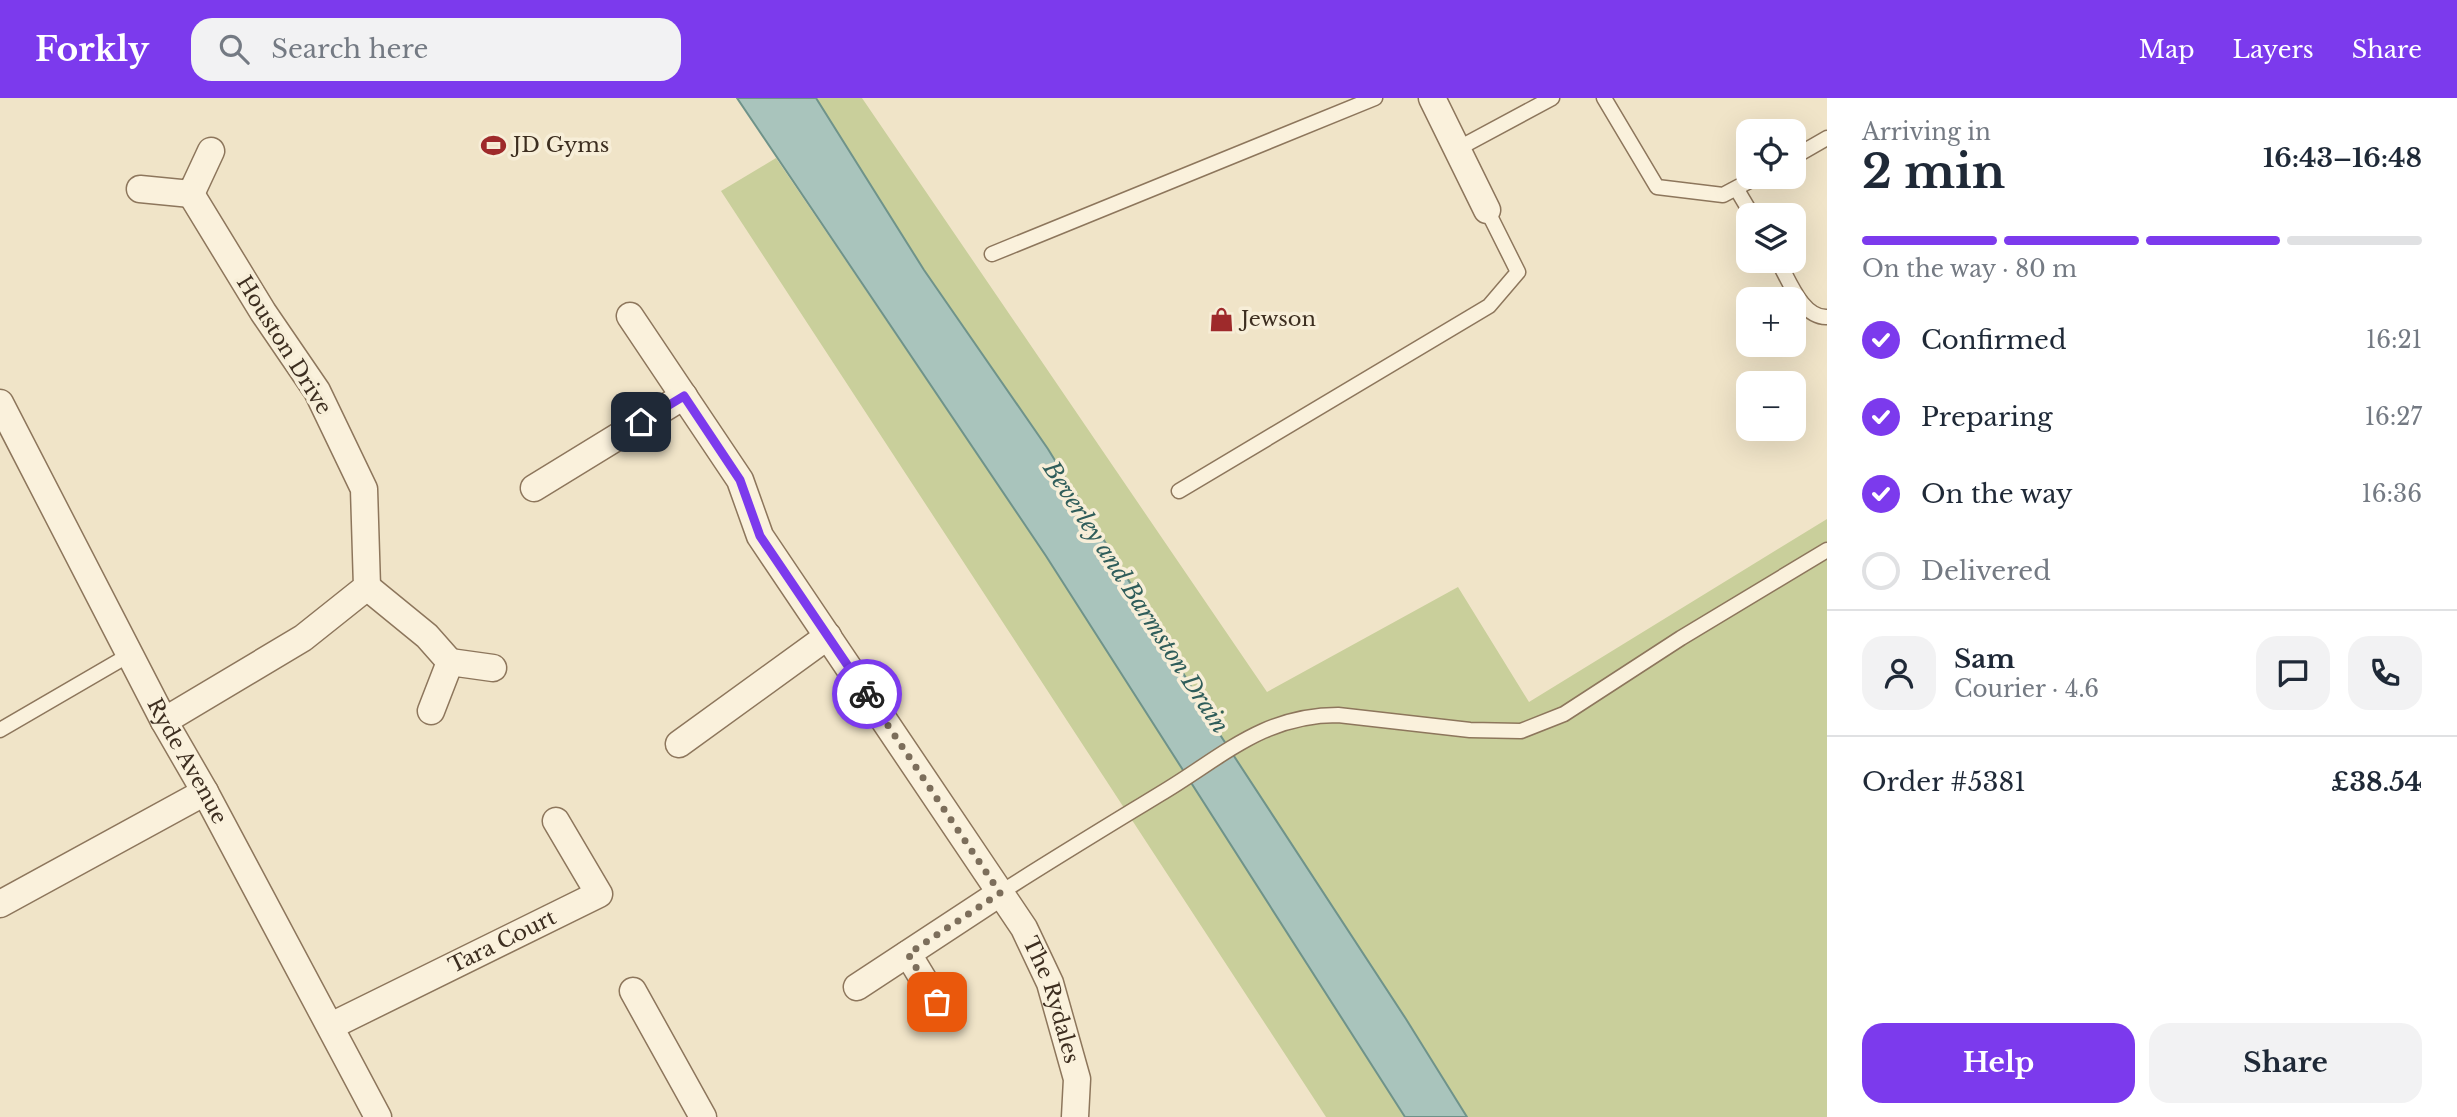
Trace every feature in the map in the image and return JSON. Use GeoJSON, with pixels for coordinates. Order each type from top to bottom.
{"type":"FeatureCollection","features":[{"type":"Feature","properties":{"kind":"street"},"geometry":{"type":"LineString","coordinates":[[1432,98],[1487,210]]}},
{"type":"Feature","properties":{"kind":"street"},"geometry":{"type":"LineString","coordinates":[[140,189],[191,194],[211,151]]}},
{"type":"Feature","properties":{"kind":"street","name":"Houston Drive"},"geometry":{"type":"LineString","coordinates":[[191,194],[263,312],[317,391],[363,489],[367,587]]}},
{"type":"Feature","properties":{"kind":"street","name":"The Rydales"},"geometry":{"type":"LineString","coordinates":[[630,316],[740,480],[760,536],[1024,929],[1051,983],[1077,1079],[1075,1117]]}},
{"type":"Feature","properties":{"kind":"street"},"geometry":{"type":"LineString","coordinates":[[534,488],[684,396]]}},
{"type":"Feature","properties":{"kind":"street","name":"Ryde Avenue"},"geometry":{"type":"LineString","coordinates":[[0,403],[129,655],[378,1117]]}},
{"type":"Feature","properties":{"kind":"street"},"geometry":{"type":"LineString","coordinates":[[164,721],[303,638],[367,587],[427,636],[450,662],[493,668]]}},
{"type":"Feature","properties":{"kind":"street"},"geometry":{"type":"LineString","coordinates":[[679,744],[828,636]]}},
{"type":"Feature","properties":{"kind":"street"},"geometry":{"type":"LineString","coordinates":[[431,711],[450,662]]}},
{"type":"Feature","properties":{"kind":"street"},"geometry":{"type":"LineString","coordinates":[[0,904],[205,792]]}},
{"type":"Feature","properties":{"kind":"street","name":"Tara Court"},"geometry":{"type":"LineString","coordinates":[[331,1026],[599,894],[556,821]]}},
{"type":"Feature","properties":{"kind":"street"},"geometry":{"type":"LineString","coordinates":[[857,987],[1000,893]]}},
{"type":"Feature","properties":{"kind":"street"},"geometry":{"type":"LineString","coordinates":[[908,954],[937,1002]]}},
{"type":"Feature","properties":{"kind":"street"},"geometry":{"type":"LineString","coordinates":[[633,991],[703,1117]]}},
{"type":"Feature","properties":{"kind":"lane"},"geometry":{"type":"LineString","coordinates":[[992,254],[1375,98]]}},
{"type":"Feature","properties":{"kind":"lane"},"geometry":{"type":"LineString","coordinates":[[1459,149],[1552,98]]}},
{"type":"Feature","properties":{"kind":"lane"},"geometry":{"type":"LineString","coordinates":[[1604,98],[1657,187],[1723,195],[1736,188]]}},
{"type":"Feature","properties":{"kind":"lane"},"geometry":{"type":"LineString","coordinates":[[1806,150],[1827,138]]}},
{"type":"Feature","properties":{"kind":"lane"},"geometry":{"type":"LineString","coordinates":[[1179,491],[1489,306],[1518,272],[1487,210]]}},
{"type":"Feature","properties":{"kind":"lane"},"geometry":{"type":"LineString","coordinates":[[1785,273],[1807,311],[1819,317],[1827,317]]}},
{"type":"Feature","properties":{"kind":"lane"},"geometry":{"type":"LineString","coordinates":[[1000,893],[1121,816],[1161,794],[1247,737],[1287,720],[1338,715],[1470,730],[1521,731],[1564,714],[1681,638],[1827,550]]}},
{"type":"Feature","properties":{"kind":"lane"},"geometry":{"type":"LineString","coordinates":[[0,730],[129,655]]}},
{"type":"Feature","properties":{"kind":"green space"},"geometry":{"type":"Polygon","coordinates":[[[816,98],[862,98],[1267,692],[1458,587],[1529,702],[1827,519],[1827,1117],[1467,1117],[1213,724],[1048,449],[924,270],[816,98]]]}},
{"type":"Feature","properties":{"kind":"green space"},"geometry":{"type":"Polygon","coordinates":[[[776,158],[1046,556],[1405,1117],[1326,1117],[721,191],[776,158]]]}},
{"type":"Feature","properties":{"kind":"water","name":"Beverley and Barmston Drain"},"geometry":{"type":"Polygon","coordinates":[[[737,98],[816,98],[924,270],[1048,449],[1213,724],[1467,1117],[1405,1117],[1046,556],[737,98]]]}},
{"type":"Feature","properties":{"kind":"way so far"},"geometry":{"type":"LineString","coordinates":[[867,694],[1000,893],[908,954],[937,1002]]}},
{"type":"Feature","properties":{"kind":"place","name":"JD Gyms"},"geometry":{"type":"Point","coordinates":[493,145]}},
{"type":"Feature","properties":{"kind":"place","name":"Jewson"},"geometry":{"type":"Point","coordinates":[1221,319]}},
{"type":"Feature","properties":{"kind":"route"},"geometry":{"type":"LineString","coordinates":[[641,422],[684,396],[740,480],[760,536],[867,694]]}}]}
